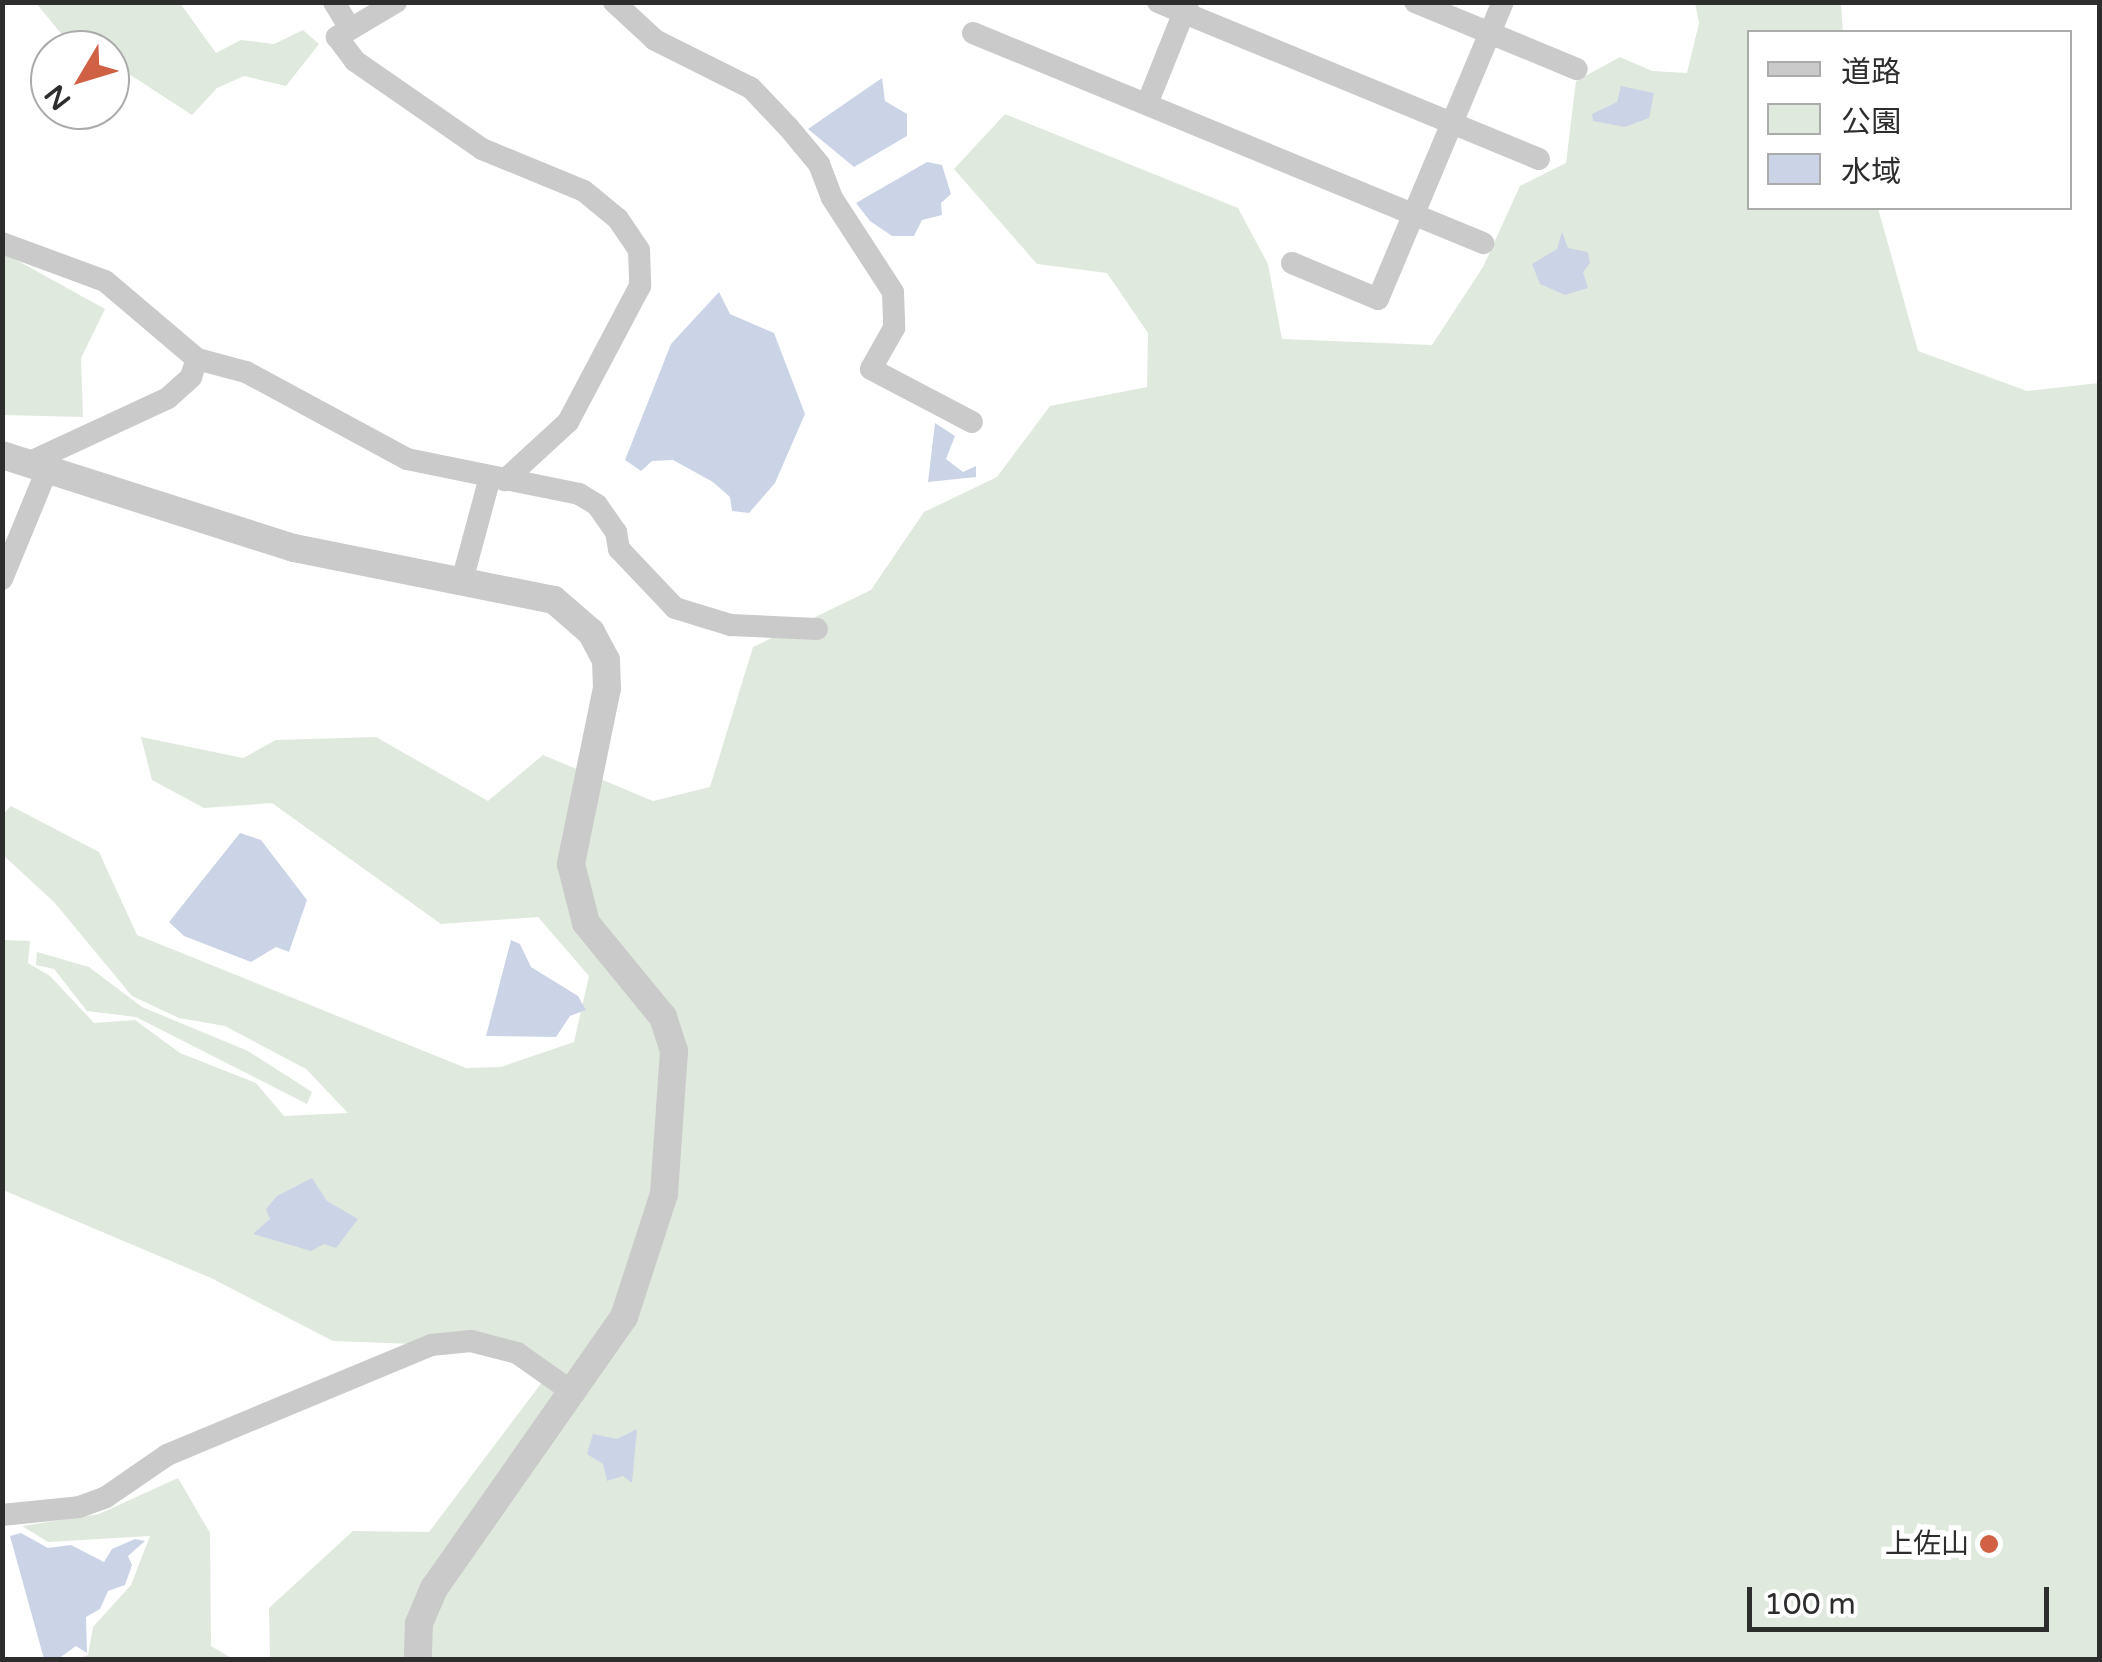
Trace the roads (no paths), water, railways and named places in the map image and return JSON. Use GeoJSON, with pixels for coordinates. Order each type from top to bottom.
{"type":"FeatureCollection","features":[{"type":"Feature","properties":{"kind":"street"},"geometry":{"type":"LineString","coordinates":[[334,2],[350,29]]}},
{"type":"Feature","properties":{"kind":"street"},"geometry":{"type":"LineString","coordinates":[[396,2],[338,38],[355,61],[408,102],[482,148],[584,191],[618,219],[639,250],[640,286],[568,422],[498,479],[462,581]]}},
{"type":"Feature","properties":{"kind":"street"},"geometry":{"type":"LineString","coordinates":[[614,2],[656,40],[752,88],[788,128],[818,164],[832,198],[893,292],[894,328],[871,370],[972,422]]}},
{"type":"Feature","properties":{"kind":"street"},"geometry":{"type":"LineString","coordinates":[[1158,2],[1186,8],[1539,159]]}},
{"type":"Feature","properties":{"kind":"street"},"geometry":{"type":"LineString","coordinates":[[1414,2],[1578,68]]}},
{"type":"Feature","properties":{"kind":"street"},"geometry":{"type":"LineString","coordinates":[[1292,263],[1378,299],[1503,2]]}},
{"type":"Feature","properties":{"kind":"street"},"geometry":{"type":"LineString","coordinates":[[1147,104],[1186,8]]}},
{"type":"Feature","properties":{"kind":"street"},"geometry":{"type":"LineString","coordinates":[[973,33],[1483,243]]}},
{"type":"Feature","properties":{"kind":"street"},"geometry":{"type":"LineString","coordinates":[[2,243],[105,281],[198,359],[246,372],[406,459],[579,494],[598,505],[620,550],[675,608],[731,625],[817,629]]}},
{"type":"Feature","properties":{"kind":"street"},"geometry":{"type":"LineString","coordinates":[[26,463],[168,398],[191,377],[198,359]]}},
{"type":"Feature","properties":{"kind":"street"},"geometry":{"type":"LineString","coordinates":[[2,579],[26,463]]}},
{"type":"Feature","properties":{"kind":"street"},"geometry":{"type":"LineString","coordinates":[[26,463],[294,548],[554,600],[578,616],[600,646],[606,688],[571,864],[586,923],[663,1018],[674,1051],[674,1113],[651,1246],[624,1316],[434,1588],[418,1624],[418,1660]]}},
{"type":"Feature","properties":{"kind":"street"},"geometry":{"type":"LineString","coordinates":[[2,1516],[79,1507],[106,1497],[167,1455],[431,1346],[472,1340],[517,1353],[574,1392]]}},
{"type":"Feature","properties":{"kind":"water"},"geometry":{"type":"Polygon","coordinates":[[[882,78],[885,101],[907,114],[907,136],[854,167],[808,129],[882,78]]]}},
{"type":"Feature","properties":{"kind":"water"},"geometry":{"type":"Polygon","coordinates":[[[1621,86],[1654,93],[1649,118],[1625,127],[1593,121],[1592,114],[1617,102],[1621,86]]]}},
{"type":"Feature","properties":{"kind":"water"},"geometry":{"type":"Polygon","coordinates":[[[927,162],[942,165],[951,194],[941,203],[942,215],[922,220],[914,236],[892,236],[870,221],[856,203],[927,162]]]}},
{"type":"Feature","properties":{"kind":"water"},"geometry":{"type":"Polygon","coordinates":[[[1562,232],[1568,248],[1588,252],[1590,263],[1583,272],[1588,288],[1565,295],[1540,284],[1532,264],[1557,249],[1562,232]]]}},
{"type":"Feature","properties":{"kind":"water"},"geometry":{"type":"Polygon","coordinates":[[[719,292],[730,314],[774,333],[805,414],[775,483],[749,513],[732,511],[730,497],[713,482],[673,460],[652,461],[641,471],[625,460],[671,344],[719,292]]]}},
{"type":"Feature","properties":{"kind":"water"},"geometry":{"type":"Polygon","coordinates":[[[935,423],[955,436],[946,459],[963,472],[976,466],[976,477],[928,482],[935,423]]]}},
{"type":"Feature","properties":{"kind":"water"},"geometry":{"type":"Polygon","coordinates":[[[240,833],[261,840],[307,900],[289,952],[276,947],[251,962],[184,936],[169,922],[240,833]]]}},
{"type":"Feature","properties":{"kind":"water"},"geometry":{"type":"Polygon","coordinates":[[[511,940],[520,944],[531,967],[578,996],[586,1010],[570,1016],[556,1037],[486,1036],[511,940]]]}},
{"type":"Feature","properties":{"kind":"water"},"geometry":{"type":"Polygon","coordinates":[[[312,1178],[327,1201],[358,1219],[336,1248],[324,1244],[311,1251],[253,1234],[270,1219],[266,1209],[277,1196],[312,1178]]]}},
{"type":"Feature","properties":{"kind":"water"},"geometry":{"type":"Polygon","coordinates":[[[637,1429],[632,1483],[623,1476],[607,1481],[603,1464],[587,1454],[593,1434],[617,1439],[637,1429]]]}},
{"type":"Feature","properties":{"kind":"water"},"geometry":{"type":"Polygon","coordinates":[[[21,1533],[48,1548],[71,1545],[104,1562],[112,1549],[135,1539],[145,1541],[128,1556],[132,1565],[125,1585],[108,1591],[100,1609],[86,1617],[87,1653],[76,1646],[58,1659],[44,1659],[10,1536],[21,1533]]]}},
{"type":"Feature","properties":{"kind":"place","name":"上佐山"},"geometry":{"type":"Point","coordinates":[1989,1544]}}]}
